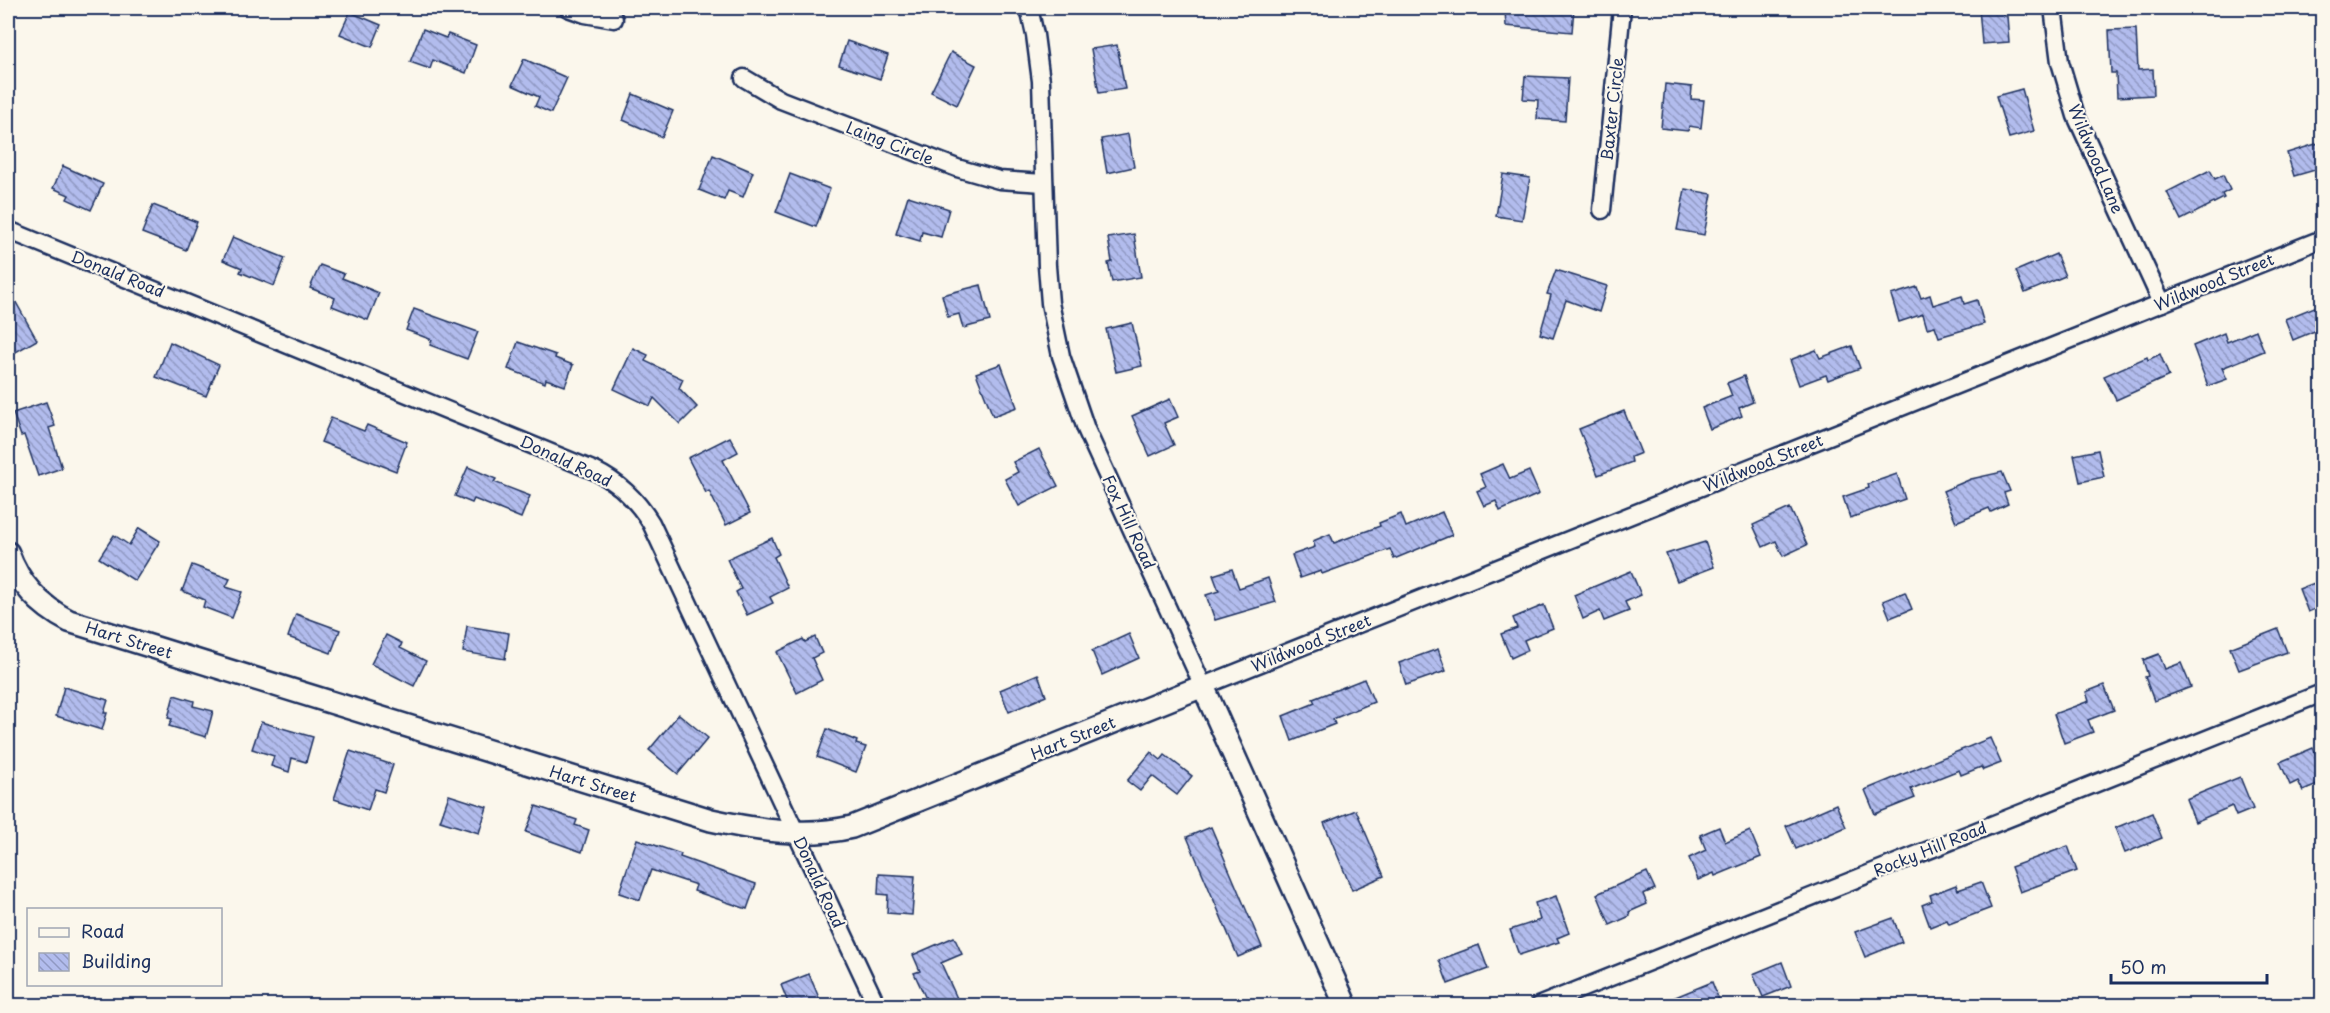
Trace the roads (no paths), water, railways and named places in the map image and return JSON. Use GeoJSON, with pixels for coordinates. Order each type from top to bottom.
{"type":"FeatureCollection","features":[{"type":"Feature","properties":{"kind":"street"},"geometry":{"type":"LineString","coordinates":[[568,8],[585,14],[614,19]]}},
{"type":"Feature","properties":{"kind":"street","name":"Fox Hill Road"},"geometry":{"type":"LineString","coordinates":[[1029,8],[1041,81],[1049,294],[1061,357],[1086,429],[1346,1005]]}},
{"type":"Feature","properties":{"kind":"street","name":"Baxter Circle"},"geometry":{"type":"LineString","coordinates":[[1602,210],[1622,8]]}},
{"type":"Feature","properties":{"kind":"street","name":"Wildwood Lane"},"geometry":{"type":"LineString","coordinates":[[2054,8],[2060,62],[2076,116],[2162,303]]}},
{"type":"Feature","properties":{"kind":"street","name":"Laing Circle"},"geometry":{"type":"LineString","coordinates":[[744,78],[781,100],[957,168],[999,180],[1044,183]]}},
{"type":"Feature","properties":{"kind":"street","name":"Donald Road"},"geometry":{"type":"LineString","coordinates":[[8,230],[584,466],[615,482],[639,505],[651,523],[877,1005]]}},
{"type":"Feature","properties":{"kind":"street","name":"Wildwood Street"},"geometry":{"type":"LineString","coordinates":[[1203,686],[2322,239]]}},
{"type":"Feature","properties":{"kind":"street","name":"Hart Street"},"geometry":{"type":"LineString","coordinates":[[8,553],[14,569],[28,591],[47,608],[69,621],[711,820],[753,828],[795,832],[844,829],[862,824],[1203,686]]}},
{"type":"Feature","properties":{"kind":"street","name":"Rocky Hill Road"},"geometry":{"type":"LineString","coordinates":[[1538,1005],[2322,693]]}}]}
